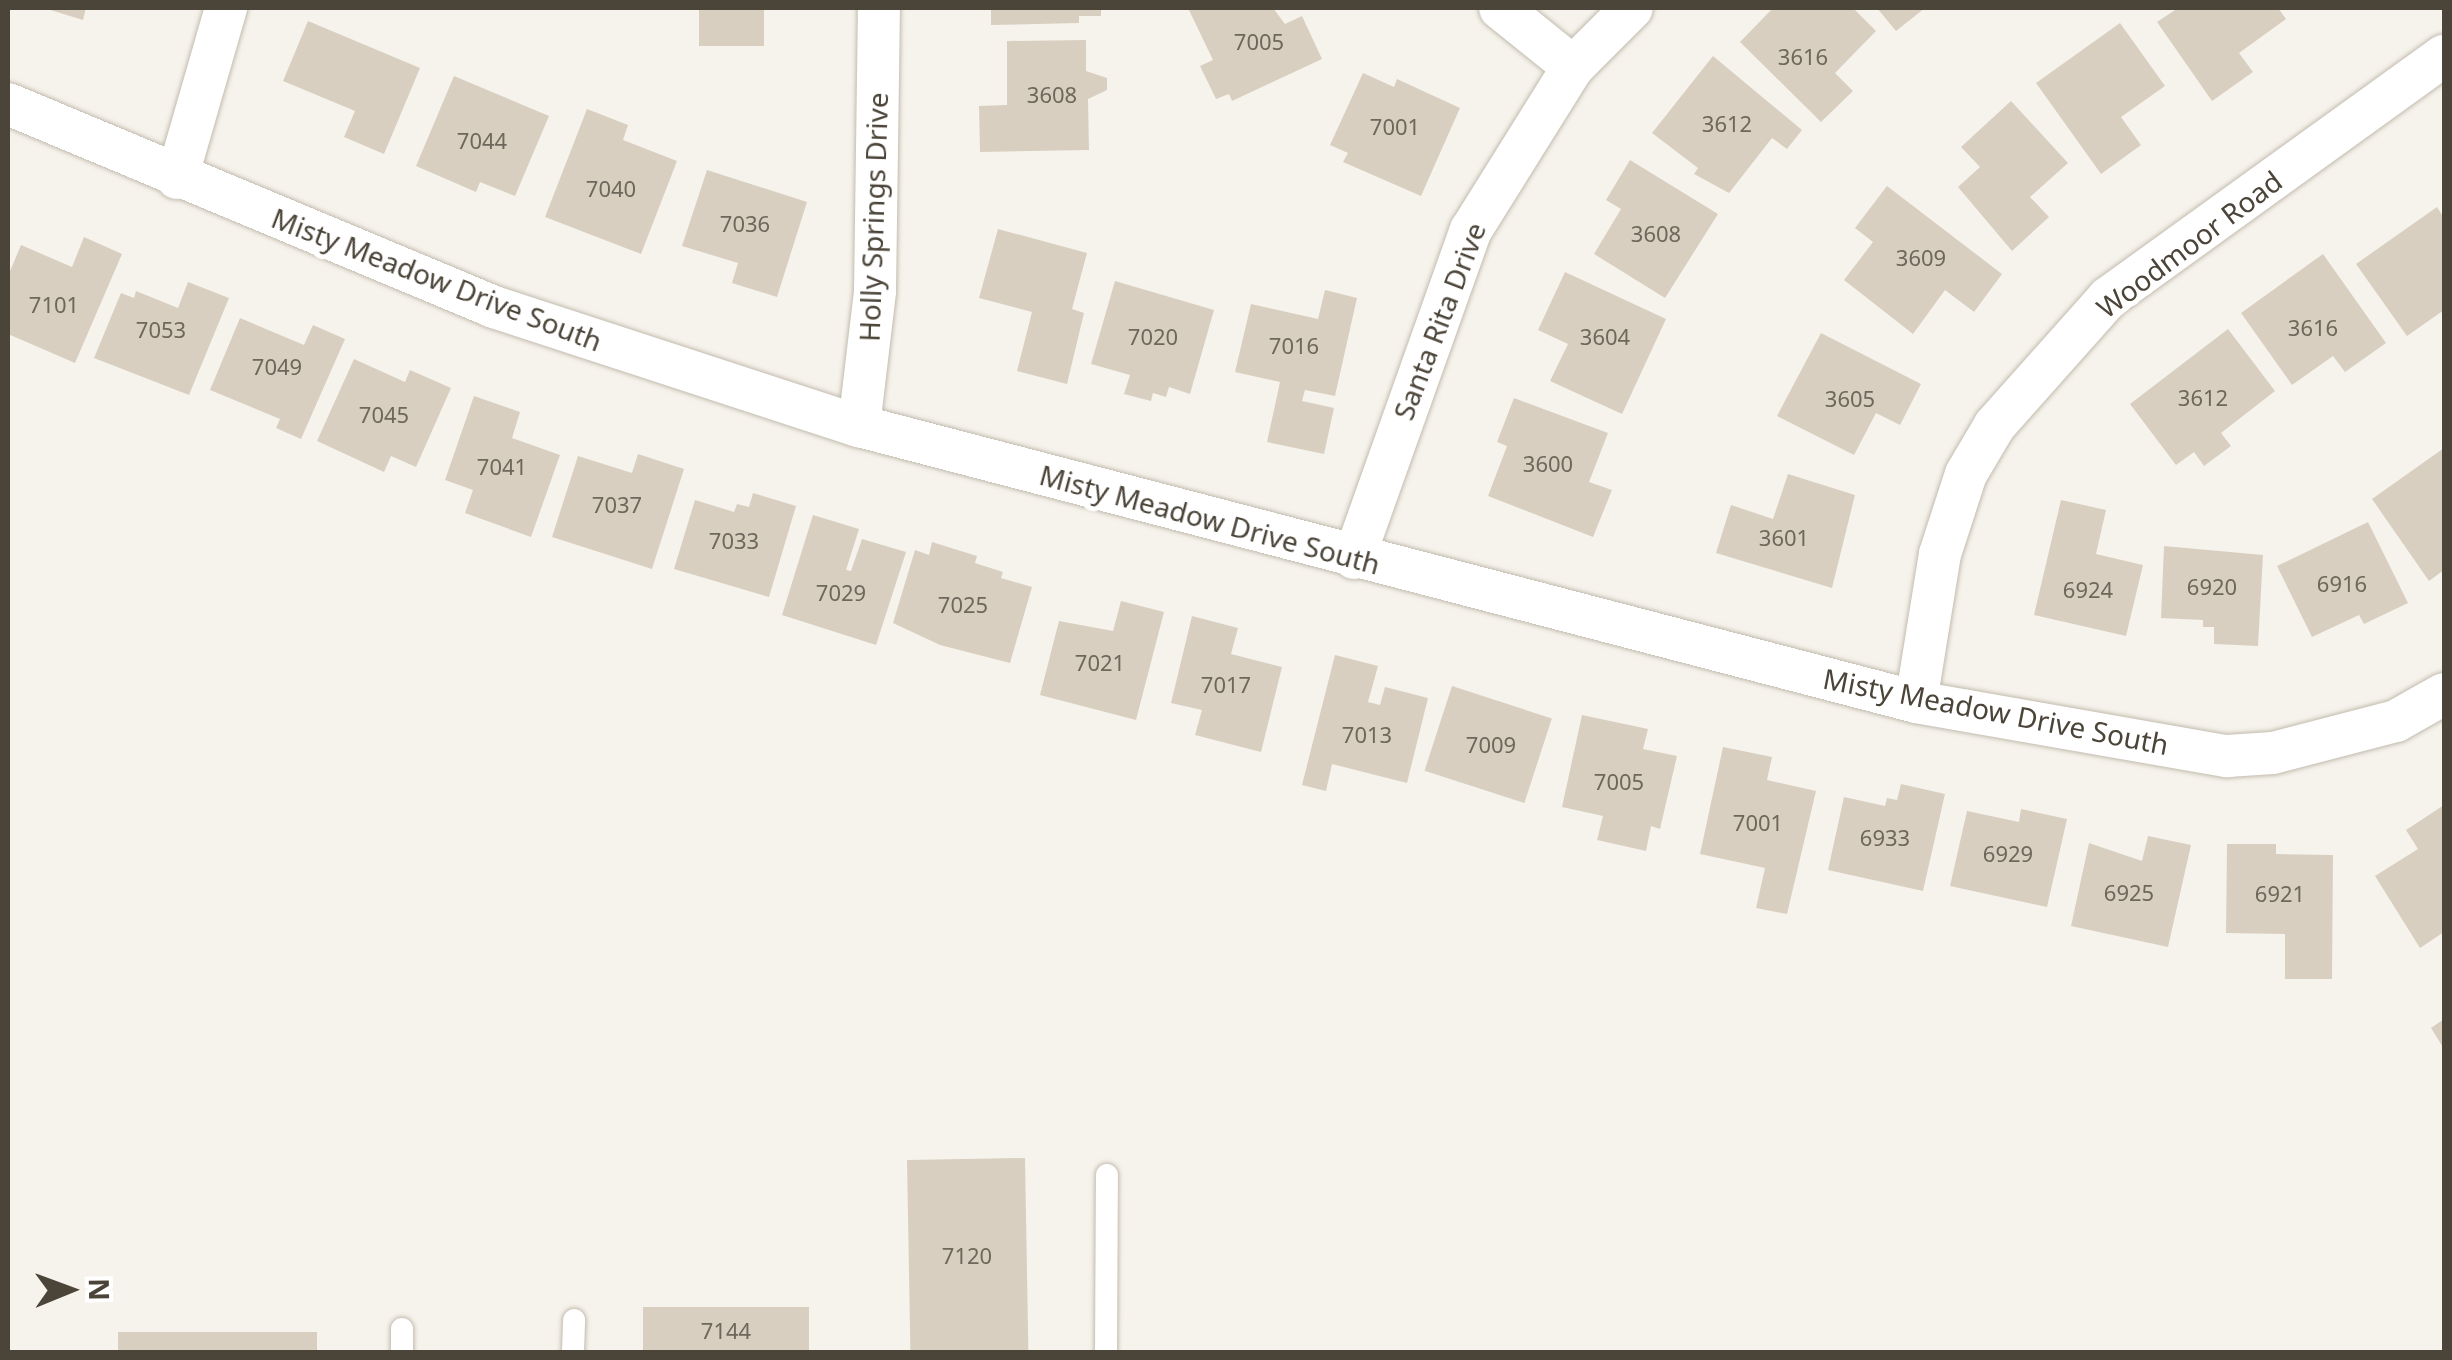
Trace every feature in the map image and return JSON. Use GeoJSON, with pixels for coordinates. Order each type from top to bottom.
{"type":"FeatureCollection","features":[{"type":"Feature","properties":{"kind":"street"},"geometry":{"type":"LineString","coordinates":[[177,178],[226,8]]}},
{"type":"Feature","properties":{"kind":"street","name":"Holly Springs Drive"},"geometry":{"type":"LineString","coordinates":[[859,426],[876,291],[879,8]]}},
{"type":"Feature","properties":{"kind":"street"},"geometry":{"type":"LineString","coordinates":[[1500,8],[1573,67]]}},
{"type":"Feature","properties":{"kind":"street","name":"Santa Rita Drive"},"geometry":{"type":"LineString","coordinates":[[1354,558],[1471,230],[1573,67],[1632,8]]}},
{"type":"Feature","properties":{"kind":"street","name":"Woodmoor Road"},"geometry":{"type":"LineString","coordinates":[[1916,702],[1940,554],[1966,474],[1995,424],[2108,298],[2444,56]]}},
{"type":"Feature","properties":{"kind":"street","name":"Misty Meadow Drive South"},"geometry":{"type":"LineString","coordinates":[[8,104],[177,178],[494,306],[859,426],[1916,702],[2227,756],[2273,753],[2396,721],[2442,700]]}},
{"type":"Feature","properties":{"kind":"lane"},"geometry":{"type":"LineString","coordinates":[[1106,1352],[1108,1176]]}},
{"type":"Feature","properties":{"kind":"lane"},"geometry":{"type":"LineString","coordinates":[[574,1320],[574,1352]]}},
{"type":"Feature","properties":{"kind":"building"},"geometry":{"type":"Polygon","coordinates":[[[44,8],[86,8],[83,20],[44,8]]]}},
{"type":"Feature","properties":{"kind":"building"},"geometry":{"type":"Polygon","coordinates":[[[699,8],[764,8],[764,46],[699,46],[699,8]]]}},
{"type":"Feature","properties":{"kind":"building"},"geometry":{"type":"Polygon","coordinates":[[[991,8],[1101,8],[1101,16],[1079,16],[1079,23],[991,25],[991,8]]]}},
{"type":"Feature","properties":{"kind":"building"},"geometry":{"type":"Polygon","coordinates":[[[1188,8],[1273,8],[1285,24],[1302,16],[1322,59],[1232,101],[1229,94],[1216,99],[1200,66],[1213,60],[1188,8]]]}},
{"type":"Feature","properties":{"kind":"building"},"geometry":{"type":"Polygon","coordinates":[[[1773,8],[1853,8],[1876,31],[1835,73],[1853,91],[1821,122],[1740,42],[1773,8]]]}},
{"type":"Feature","properties":{"kind":"building"},"geometry":{"type":"Polygon","coordinates":[[[1877,8],[1925,8],[1896,31],[1877,8]]]}},
{"type":"Feature","properties":{"kind":"building"},"geometry":{"type":"Polygon","coordinates":[[[2178,8],[2278,8],[2286,19],[2239,53],[2253,72],[2212,101],[2157,22],[2178,8]]]}},
{"type":"Feature","properties":{"kind":"building"},"geometry":{"type":"Polygon","coordinates":[[[308,21],[420,68],[384,154],[344,137],[355,111],[283,81],[308,21]]]}},
{"type":"Feature","properties":{"kind":"building"},"geometry":{"type":"Polygon","coordinates":[[[2120,23],[2165,86],[2121,117],[2141,145],[2101,174],[2036,83],[2120,23]]]}},
{"type":"Feature","properties":{"kind":"building"},"geometry":{"type":"Polygon","coordinates":[[[1086,40],[1086,71],[1107,78],[1107,90],[1088,99],[1089,150],[980,152],[979,106],[1007,105],[1007,41],[1086,40]]]}},
{"type":"Feature","properties":{"kind":"building"},"geometry":{"type":"Polygon","coordinates":[[[1713,56],[1802,130],[1787,149],[1772,138],[1729,193],[1694,174],[1698,168],[1652,133],[1713,56]]]}},
{"type":"Feature","properties":{"kind":"building"},"geometry":{"type":"Polygon","coordinates":[[[1363,73],[1394,87],[1397,79],[1460,108],[1421,196],[1343,162],[1348,153],[1330,145],[1363,73]]]}},
{"type":"Feature","properties":{"kind":"building"},"geometry":{"type":"Polygon","coordinates":[[[454,76],[549,116],[515,196],[480,182],[476,192],[416,166],[454,76]]]}},
{"type":"Feature","properties":{"kind":"building"},"geometry":{"type":"Polygon","coordinates":[[[2011,101],[2068,163],[2030,197],[2049,217],[2012,251],[1958,187],[1980,167],[1961,147],[2011,101]]]}},
{"type":"Feature","properties":{"kind":"building"},"geometry":{"type":"Polygon","coordinates":[[[587,109],[628,125],[623,140],[677,161],[641,254],[545,217],[587,109]]]}},
{"type":"Feature","properties":{"kind":"building"},"geometry":{"type":"Polygon","coordinates":[[[1630,160],[1718,214],[1665,298],[1594,254],[1621,209],[1606,200],[1630,160]]]}},
{"type":"Feature","properties":{"kind":"building"},"geometry":{"type":"Polygon","coordinates":[[[707,170],[807,202],[777,297],[732,283],[738,263],[682,246],[707,170]]]}},
{"type":"Feature","properties":{"kind":"building"},"geometry":{"type":"Polygon","coordinates":[[[1887,186],[2002,274],[1974,312],[1945,290],[1913,334],[1844,280],[1873,242],[1855,228],[1887,186]]]}},
{"type":"Feature","properties":{"kind":"building"},"geometry":{"type":"Polygon","coordinates":[[[2437,207],[2444,218],[2444,310],[2407,336],[2356,264],[2437,207]]]}},
{"type":"Feature","properties":{"kind":"building"},"geometry":{"type":"Polygon","coordinates":[[[998,229],[1087,253],[1072,309],[1084,313],[1067,384],[1017,371],[1032,312],[979,298],[998,229]]]}},
{"type":"Feature","properties":{"kind":"building"},"geometry":{"type":"Polygon","coordinates":[[[84,237],[122,254],[75,363],[8,334],[8,276],[21,245],[72,267],[84,237]]]}},
{"type":"Feature","properties":{"kind":"building"},"geometry":{"type":"Polygon","coordinates":[[[2323,254],[2386,343],[2345,372],[2333,356],[2292,385],[2241,313],[2323,254]]]}},
{"type":"Feature","properties":{"kind":"building"},"geometry":{"type":"Polygon","coordinates":[[[1565,272],[1666,319],[1622,414],[1550,381],[1568,344],[1538,330],[1565,272]]]}},
{"type":"Feature","properties":{"kind":"building"},"geometry":{"type":"Polygon","coordinates":[[[1115,281],[1214,310],[1190,394],[1169,387],[1166,397],[1153,393],[1151,401],[1124,394],[1130,375],[1091,364],[1115,281]]]}},
{"type":"Feature","properties":{"kind":"building"},"geometry":{"type":"Polygon","coordinates":[[[188,282],[229,298],[189,395],[94,358],[121,293],[134,298],[136,291],[178,308],[188,282]]]}},
{"type":"Feature","properties":{"kind":"building"},"geometry":{"type":"Polygon","coordinates":[[[1325,290],[1357,298],[1335,396],[1305,390],[1302,401],[1334,408],[1324,454],[1267,442],[1280,382],[1235,372],[1251,304],[1318,319],[1325,290]]]}},
{"type":"Feature","properties":{"kind":"building"},"geometry":{"type":"Polygon","coordinates":[[[240,318],[304,345],[313,325],[345,339],[301,439],[276,428],[280,419],[210,390],[240,318]]]}},
{"type":"Feature","properties":{"kind":"building"},"geometry":{"type":"Polygon","coordinates":[[[2228,329],[2275,391],[2221,433],[2231,446],[2204,466],[2194,452],[2176,465],[2130,404],[2228,329]]]}},
{"type":"Feature","properties":{"kind":"building"},"geometry":{"type":"Polygon","coordinates":[[[1821,333],[1921,384],[1900,425],[1876,413],[1854,455],[1777,416],[1821,333]]]}},
{"type":"Feature","properties":{"kind":"building"},"geometry":{"type":"Polygon","coordinates":[[[354,359],[405,382],[410,370],[451,388],[416,467],[391,456],[384,472],[317,441],[354,359]]]}},
{"type":"Feature","properties":{"kind":"building"},"geometry":{"type":"Polygon","coordinates":[[[474,396],[520,412],[512,438],[560,455],[531,537],[465,513],[473,490],[445,480],[474,396]]]}},
{"type":"Feature","properties":{"kind":"building"},"geometry":{"type":"Polygon","coordinates":[[[1514,398],[1608,433],[1589,482],[1612,490],[1593,537],[1488,496],[1507,446],[1497,442],[1514,398]]]}},
{"type":"Feature","properties":{"kind":"building"},"geometry":{"type":"Polygon","coordinates":[[[2444,448],[2444,570],[2429,581],[2372,499],[2444,448]]]}},
{"type":"Feature","properties":{"kind":"building"},"geometry":{"type":"Polygon","coordinates":[[[638,454],[684,469],[652,569],[552,537],[578,456],[632,473],[638,454]]]}},
{"type":"Feature","properties":{"kind":"building"},"geometry":{"type":"Polygon","coordinates":[[[1788,474],[1855,495],[1832,588],[1716,553],[1731,505],[1773,519],[1788,474]]]}},
{"type":"Feature","properties":{"kind":"building"},"geometry":{"type":"Polygon","coordinates":[[[753,493],[796,506],[769,597],[674,569],[695,500],[734,512],[737,504],[749,507],[753,493]]]}},
{"type":"Feature","properties":{"kind":"building"},"geometry":{"type":"Polygon","coordinates":[[[2061,500],[2106,510],[2096,554],[2143,565],[2126,636],[2034,615],[2061,500]]]}},
{"type":"Feature","properties":{"kind":"building"},"geometry":{"type":"Polygon","coordinates":[[[813,515],[859,529],[846,570],[851,571],[862,539],[906,552],[876,645],[782,615],[813,515]]]}},
{"type":"Feature","properties":{"kind":"building"},"geometry":{"type":"Polygon","coordinates":[[[2368,522],[2408,603],[2364,624],[2359,615],[2312,637],[2277,566],[2368,522]]]}},
{"type":"Feature","properties":{"kind":"building"},"geometry":{"type":"Polygon","coordinates":[[[932,542],[977,556],[975,563],[1003,572],[1001,578],[1032,587],[1010,663],[940,645],[893,623],[915,550],[929,555],[932,542]]]}},
{"type":"Feature","properties":{"kind":"building"},"geometry":{"type":"Polygon","coordinates":[[[2164,546],[2263,555],[2258,646],[2214,644],[2214,627],[2203,627],[2203,620],[2161,618],[2164,546]]]}},
{"type":"Feature","properties":{"kind":"building"},"geometry":{"type":"Polygon","coordinates":[[[1121,601],[1164,612],[1136,720],[1040,695],[1059,621],[1113,631],[1121,601]]]}},
{"type":"Feature","properties":{"kind":"building"},"geometry":{"type":"Polygon","coordinates":[[[1192,616],[1238,628],[1231,654],[1282,667],[1261,752],[1195,735],[1202,710],[1171,703],[1192,616]]]}},
{"type":"Feature","properties":{"kind":"building"},"geometry":{"type":"Polygon","coordinates":[[[1335,655],[1378,666],[1368,702],[1380,705],[1385,687],[1428,698],[1407,783],[1332,764],[1326,791],[1302,785],[1335,655]]]}},
{"type":"Feature","properties":{"kind":"building"},"geometry":{"type":"Polygon","coordinates":[[[1452,686],[1552,718],[1524,803],[1424,771],[1452,686]]]}},
{"type":"Feature","properties":{"kind":"building"},"geometry":{"type":"Polygon","coordinates":[[[1582,715],[1648,729],[1643,749],[1677,756],[1660,829],[1651,826],[1646,851],[1597,840],[1603,816],[1562,807],[1582,715]]]}},
{"type":"Feature","properties":{"kind":"building"},"geometry":{"type":"Polygon","coordinates":[[[1723,747],[1772,757],[1767,780],[1816,791],[1787,914],[1756,908],[1765,868],[1700,854],[1723,747]]]}},
{"type":"Feature","properties":{"kind":"building"},"geometry":{"type":"Polygon","coordinates":[[[1901,784],[1945,794],[1923,891],[1828,870],[1844,797],[1885,806],[1887,798],[1897,800],[1901,784]]]}},
{"type":"Feature","properties":{"kind":"building"},"geometry":{"type":"Polygon","coordinates":[[[2444,805],[2444,932],[2420,948],[2375,876],[2418,849],[2406,830],[2444,805]]]}},
{"type":"Feature","properties":{"kind":"building"},"geometry":{"type":"Polygon","coordinates":[[[2021,809],[2067,819],[2047,907],[1950,886],[1967,811],[2019,822],[2021,809]]]}},
{"type":"Feature","properties":{"kind":"building"},"geometry":{"type":"Polygon","coordinates":[[[2148,836],[2191,845],[2168,947],[2071,926],[2089,843],[2142,861],[2148,836]]]}},
{"type":"Feature","properties":{"kind":"building"},"geometry":{"type":"Polygon","coordinates":[[[2227,844],[2276,844],[2276,854],[2333,855],[2332,979],[2285,979],[2285,934],[2226,933],[2227,844]]]}},
{"type":"Feature","properties":{"kind":"building"},"geometry":{"type":"Polygon","coordinates":[[[2444,1019],[2444,1049],[2431,1028],[2444,1019]]]}},
{"type":"Feature","properties":{"kind":"building"},"geometry":{"type":"Polygon","coordinates":[[[1025,1158],[1028,1352],[910,1352],[907,1160],[1025,1158]]]}},
{"type":"Feature","properties":{"kind":"building"},"geometry":{"type":"Polygon","coordinates":[[[643,1307],[809,1307],[809,1352],[643,1352],[643,1307]]]}},
{"type":"Feature","properties":{"kind":"building"},"geometry":{"type":"Polygon","coordinates":[[[118,1332],[317,1332],[317,1352],[118,1352],[118,1332]]]}}]}
